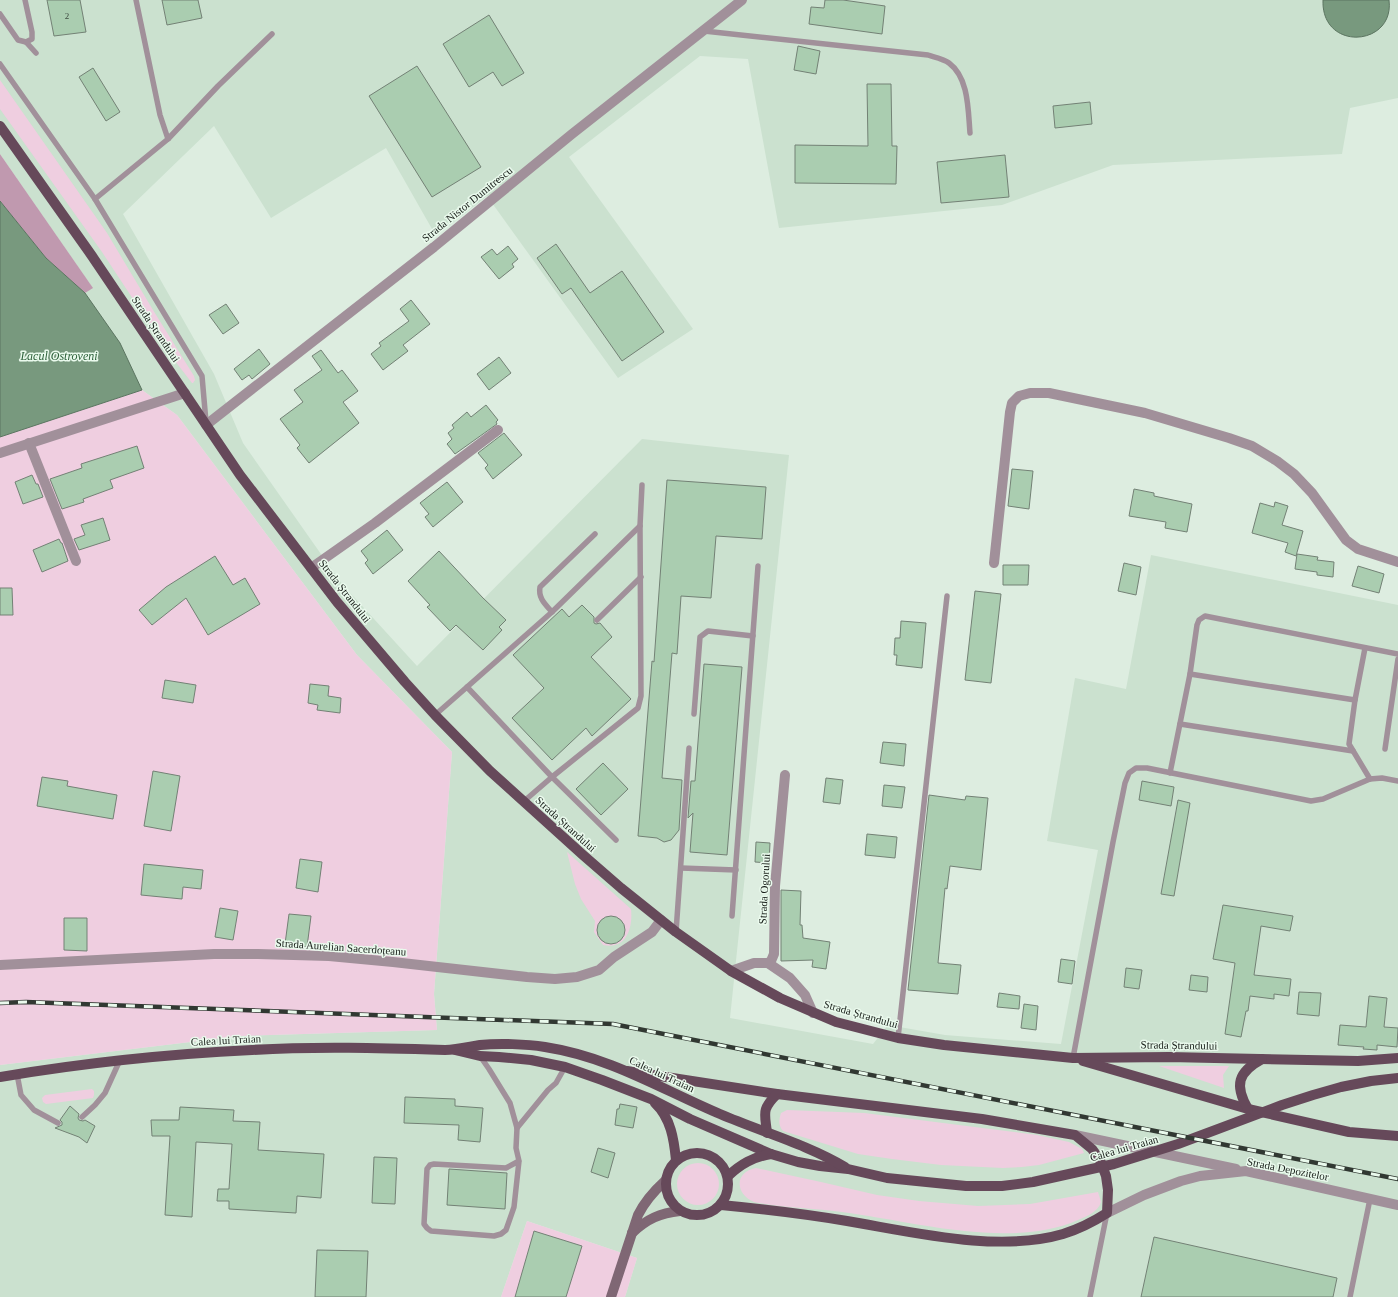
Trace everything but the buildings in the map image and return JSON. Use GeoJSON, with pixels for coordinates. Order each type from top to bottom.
{"type":"FeatureCollection","features":[{"type":"Feature","properties":{"kind":"main road","name":"Strada Ștrandului"},"geometry":{"type":"LineString","coordinates":[[0,126],[96,263],[240,474],[337,602],[365,635],[435,715],[523,802],[621,888],[676,932],[731,971],[780,998],[836,1022],[898,1038],[944,1045],[1073,1058],[1162,1056],[1358,1061],[1398,1058]]}},
{"type":"Feature","properties":{"kind":"main road","name":"Calea lui Traian"},"geometry":{"type":"LineString","coordinates":[[455,1050],[479,1045],[500,1044],[543,1046],[575,1052],[604,1061],[720,1114],[826,1156],[848,1169]]}},
{"type":"Feature","properties":{"kind":"main road","name":"Calea lui Traian"},"geometry":{"type":"LineString","coordinates":[[0,1076],[120,1060],[254,1050],[345,1048],[455,1050],[480,1056],[531,1060],[566,1067],[650,1099],[690,1119],[771,1154],[820,1166],[848,1169],[887,1178],[966,1186],[1002,1186],[1033,1182],[1114,1164],[1171,1147],[1282,1105],[1341,1087],[1371,1081],[1398,1078]]}},
{"type":"Feature","properties":{"kind":"main road"},"geometry":{"type":"LineString","coordinates":[[1073,1058],[1248,1109],[1349,1132],[1398,1136]]}},
{"type":"Feature","properties":{"kind":"main road"},"geometry":{"type":"LineString","coordinates":[[1248,1109],[1241,1098],[1239,1088],[1240,1080],[1252,1065],[1264,1058]]}},
{"type":"Feature","properties":{"kind":"main road"},"geometry":{"type":"LineString","coordinates":[[627,1071],[777,1094],[982,1119],[1075,1135],[1092,1149],[1100,1160],[1106,1176],[1108,1190],[1107,1213],[1089,1224],[1056,1236],[1015,1241],[965,1239],[826,1217],[721,1204]]}},
{"type":"Feature","properties":{"kind":"main road"},"geometry":{"type":"LineString","coordinates":[[767,1133],[765,1120],[766,1108],[771,1099],[777,1094]]}},
{"type":"Feature","properties":{"kind":"main road"},"geometry":{"type":"LineString","coordinates":[[650,1099],[661,1109],[669,1124],[674,1143],[676,1160]]}},
{"type":"Feature","properties":{"kind":"main road"},"geometry":{"type":"LineString","coordinates":[[696,1152],[706,1154],[716,1159],[728,1176],[728,1191],[721,1204],[706,1214],[697,1216],[680,1211],[669,1198],[666,1190],[665,1181],[667,1173],[676,1160],[685,1154],[696,1152]]}},
{"type":"Feature","properties":{"kind":"main road"},"geometry":{"type":"LineString","coordinates":[[728,1176],[751,1159],[771,1154]]}},
{"type":"Feature","properties":{"kind":"street","name":"Strada Nistor Dumitrescu"},"geometry":{"type":"LineString","coordinates":[[206,425],[434,247],[572,134],[742,0]]}},
{"type":"Feature","properties":{"kind":"street"},"geometry":{"type":"LineString","coordinates":[[0,452],[185,393]]}},
{"type":"Feature","properties":{"kind":"street"},"geometry":{"type":"LineString","coordinates":[[994,564],[1010,412],[1012,403],[1019,396],[1030,393],[1049,393],[1144,413],[1252,446],[1277,461],[1294,474],[1312,494],[1346,540],[1358,549],[1398,562]]}},
{"type":"Feature","properties":{"kind":"street"},"geometry":{"type":"LineString","coordinates":[[311,568],[375,523],[498,430]]}},
{"type":"Feature","properties":{"kind":"street"},"geometry":{"type":"LineString","coordinates":[[29,443],[76,561]]}},
{"type":"Feature","properties":{"kind":"street","name":"Strada Ogorului"},"geometry":{"type":"LineString","coordinates":[[768,963],[771,961],[774,954],[775,886],[785,775]]}},
{"type":"Feature","properties":{"kind":"street","name":"Strada Aurelian Sacerdoțeanu"},"geometry":{"type":"LineString","coordinates":[[0,965],[214,954],[258,954],[329,956],[556,979],[577,977],[599,970],[652,932],[662,920]]}},
{"type":"Feature","properties":{"kind":"street"},"geometry":{"type":"LineString","coordinates":[[731,971],[754,963],[768,963],[790,978],[805,995],[813,1013]]}},
{"type":"Feature","properties":{"kind":"street"},"geometry":{"type":"LineString","coordinates":[[1075,1135],[1246,1171]]}},
{"type":"Feature","properties":{"kind":"street","name":"Strada Depozitelor"},"geometry":{"type":"LineString","coordinates":[[1107,1213],[1144,1195],[1181,1181],[1246,1171],[1398,1205]]}},
{"type":"Feature","properties":{"kind":"street"},"geometry":{"type":"LineString","coordinates":[[610,1297],[631,1235],[644,1203],[665,1181]]}},
{"type":"Feature","properties":{"kind":"street"},"geometry":{"type":"LineString","coordinates":[[631,1235],[641,1225],[655,1216],[680,1211]]}},
{"type":"Feature","properties":{"kind":"lane"},"geometry":{"type":"LineString","coordinates":[[25,0],[32,32],[32,39],[26,42]]}},
{"type":"Feature","properties":{"kind":"lane"},"geometry":{"type":"LineString","coordinates":[[136,0],[160,115],[168,139]]}},
{"type":"Feature","properties":{"kind":"lane"},"geometry":{"type":"LineString","coordinates":[[0,14],[18,40],[26,42],[36,53]]}},
{"type":"Feature","properties":{"kind":"lane"},"geometry":{"type":"LineString","coordinates":[[704,31],[928,55],[948,62],[959,74],[967,96],[970,133]]}},
{"type":"Feature","properties":{"kind":"lane"},"geometry":{"type":"LineString","coordinates":[[95,199],[168,139],[218,86],[272,34]]}},
{"type":"Feature","properties":{"kind":"lane"},"geometry":{"type":"LineString","coordinates":[[0,64],[95,199],[202,376],[206,425]]}},
{"type":"Feature","properties":{"kind":"lane"},"geometry":{"type":"LineString","coordinates":[[523,802],[638,708],[640,704],[640,526],[642,485]]}},
{"type":"Feature","properties":{"kind":"lane"},"geometry":{"type":"LineString","coordinates":[[435,715],[552,612],[640,526]]}},
{"type":"Feature","properties":{"kind":"lane"},"geometry":{"type":"LineString","coordinates":[[552,612],[542,600],[539,593],[540,586],[595,534]]}},
{"type":"Feature","properties":{"kind":"lane"},"geometry":{"type":"LineString","coordinates":[[732,916],[758,566]]}},
{"type":"Feature","properties":{"kind":"lane"},"geometry":{"type":"LineString","coordinates":[[597,620],[641,577]]}},
{"type":"Feature","properties":{"kind":"lane"},"geometry":{"type":"LineString","coordinates":[[898,1038],[948,596]]}},
{"type":"Feature","properties":{"kind":"lane"},"geometry":{"type":"LineString","coordinates":[[1170,773],[1190,674],[1197,625],[1199,620],[1205,616],[1398,654]]}},
{"type":"Feature","properties":{"kind":"lane"},"geometry":{"type":"LineString","coordinates":[[694,714],[700,637],[708,632],[753,636]]}},
{"type":"Feature","properties":{"kind":"lane"},"geometry":{"type":"LineString","coordinates":[[1365,648],[1355,700],[1349,744],[1370,779]]}},
{"type":"Feature","properties":{"kind":"lane"},"geometry":{"type":"LineString","coordinates":[[1386,749],[1398,659]]}},
{"type":"Feature","properties":{"kind":"lane"},"geometry":{"type":"LineString","coordinates":[[1190,674],[1355,700]]}},
{"type":"Feature","properties":{"kind":"lane"},"geometry":{"type":"LineString","coordinates":[[467,687],[552,777],[616,840]]}},
{"type":"Feature","properties":{"kind":"lane"},"geometry":{"type":"LineString","coordinates":[[1180,724],[1353,751]]}},
{"type":"Feature","properties":{"kind":"lane"},"geometry":{"type":"LineString","coordinates":[[676,932],[689,748]]}},
{"type":"Feature","properties":{"kind":"lane"},"geometry":{"type":"LineString","coordinates":[[1073,1058],[1112,842],[1125,783],[1130,773],[1136,768],[1147,768],[1310,801],[1323,799],[1370,779],[1382,778],[1398,781]]}},
{"type":"Feature","properties":{"kind":"lane"},"geometry":{"type":"LineString","coordinates":[[681,868],[736,870]]}},
{"type":"Feature","properties":{"kind":"lane"},"geometry":{"type":"LineString","coordinates":[[480,1056],[510,1103],[517,1128],[516,1148],[519,1161],[514,1208],[506,1230],[501,1234],[494,1236],[431,1231],[424,1224],[427,1169],[430,1165],[506,1168],[519,1161]]}},
{"type":"Feature","properties":{"kind":"lane"},"geometry":{"type":"LineString","coordinates":[[82,1117],[95,1106],[106,1093],[120,1060]]}},
{"type":"Feature","properties":{"kind":"lane"},"geometry":{"type":"LineString","coordinates":[[517,1128],[548,1090],[556,1083],[566,1067]]}},
{"type":"Feature","properties":{"kind":"lane"},"geometry":{"type":"LineString","coordinates":[[17,1074],[21,1095],[34,1110],[58,1123]]}},
{"type":"Feature","properties":{"kind":"lane"},"geometry":{"type":"LineString","coordinates":[[1350,1297],[1370,1199]]}},
{"type":"Feature","properties":{"kind":"lane"},"geometry":{"type":"LineString","coordinates":[[1090,1297],[1107,1213]]}},
{"type":"Feature","properties":{"kind":"shaded area"},"geometry":{"type":"Polygon","coordinates":[[[0,0],[1398,0],[1398,98],[1350,108],[1342,154],[1113,165],[1002,205],[779,228],[748,59],[700,56],[569,157],[693,329],[618,378],[487,196],[436,236],[386,148],[271,218],[214,126],[123,214],[214,374],[243,443],[342,584],[417,666],[642,439],[789,455],[730,1018],[873,1044],[888,1025],[945,1035],[1061,1044],[1098,850],[1047,841],[1075,678],[1126,689],[1151,555],[1398,605],[1398,1297],[625,1297],[637,1258],[527,1221],[501,1297],[0,1297],[0,1065],[240,1036],[437,1030],[434,994],[452,752],[357,655],[177,415],[142,390],[120,343],[85,293],[92,287],[0,154],[0,0]]]}},
{"type":"Feature","properties":{"kind":"shaded area"},"geometry":{"type":"Polygon","coordinates":[[[0,80],[107,233],[194,376],[195,380],[193,383],[168,352],[102,252],[0,109],[0,80]]]}},
{"type":"Feature","properties":{"kind":"shaded area"},"geometry":{"type":"Polygon","coordinates":[[[0,154],[93,288],[85,293],[46,258],[0,201],[0,154]]]}},
{"type":"Feature","properties":{"kind":"shaded area"},"geometry":{"type":"Polygon","coordinates":[[[142,390],[177,415],[357,655],[452,752],[434,994],[437,1030],[240,1036],[0,1065],[0,437],[142,390]]]}},
{"type":"Feature","properties":{"kind":"shaded area"},"geometry":{"type":"Polygon","coordinates":[[[567,852],[631,909],[631,923],[627,936],[618,944],[611,946],[603,945],[594,932],[595,921],[581,899],[575,884],[567,852]]]}},
{"type":"Feature","properties":{"kind":"shaded area"},"geometry":{"type":"Polygon","coordinates":[[[1159,1066],[1229,1066],[1223,1075],[1224,1088],[1159,1066]]]}},
{"type":"Feature","properties":{"kind":"shaded area"},"geometry":{"type":"Polygon","coordinates":[[[92,1089],[94,1091],[93,1098],[46,1104],[43,1102],[42,1098],[45,1095],[92,1089]]]}},
{"type":"Feature","properties":{"kind":"shaded area"},"geometry":{"type":"Polygon","coordinates":[[[787,1110],[864,1113],[1037,1135],[1069,1142],[1082,1149],[1084,1153],[1039,1165],[1003,1168],[941,1165],[892,1159],[858,1154],[783,1131],[779,1122],[781,1113],[787,1110]]]}},
{"type":"Feature","properties":{"kind":"shaded area"},"geometry":{"type":"Polygon","coordinates":[[[694,1163],[702,1163],[710,1166],[716,1172],[719,1184],[716,1196],[710,1202],[702,1205],[694,1205],[686,1202],[680,1196],[677,1188],[677,1180],[680,1172],[686,1166],[694,1163]]]}},
{"type":"Feature","properties":{"kind":"shaded area"},"geometry":{"type":"Polygon","coordinates":[[[756,1168],[877,1195],[919,1201],[978,1206],[1030,1204],[1098,1192],[1101,1202],[1095,1211],[1088,1215],[1051,1229],[1022,1233],[961,1231],[842,1212],[776,1206],[754,1202],[743,1194],[740,1189],[740,1184],[741,1178],[744,1174],[749,1170],[756,1168]]]}},
{"type":"Feature","properties":{"kind":"shaded area"},"geometry":{"type":"Polygon","coordinates":[[[527,1221],[637,1258],[625,1297],[501,1297],[527,1221]]]}},
{"type":"Feature","properties":{"kind":"water"},"geometry":{"type":"Polygon","coordinates":[[[1323,0],[1389,0],[1388,16],[1381,27],[1370,34],[1358,37],[1345,35],[1333,29],[1326,17],[1323,0]]]}},
{"type":"Feature","properties":{"kind":"water","name":"Lacul Ostroveni"},"geometry":{"type":"Polygon","coordinates":[[[0,201],[46,258],[85,293],[120,343],[142,390],[0,437],[0,201]]]}},
{"type":"Feature","properties":{"kind":"railway"},"geometry":{"type":"LineString","coordinates":[[0,1003],[26,1002],[613,1024],[1398,1179]]}}]}
